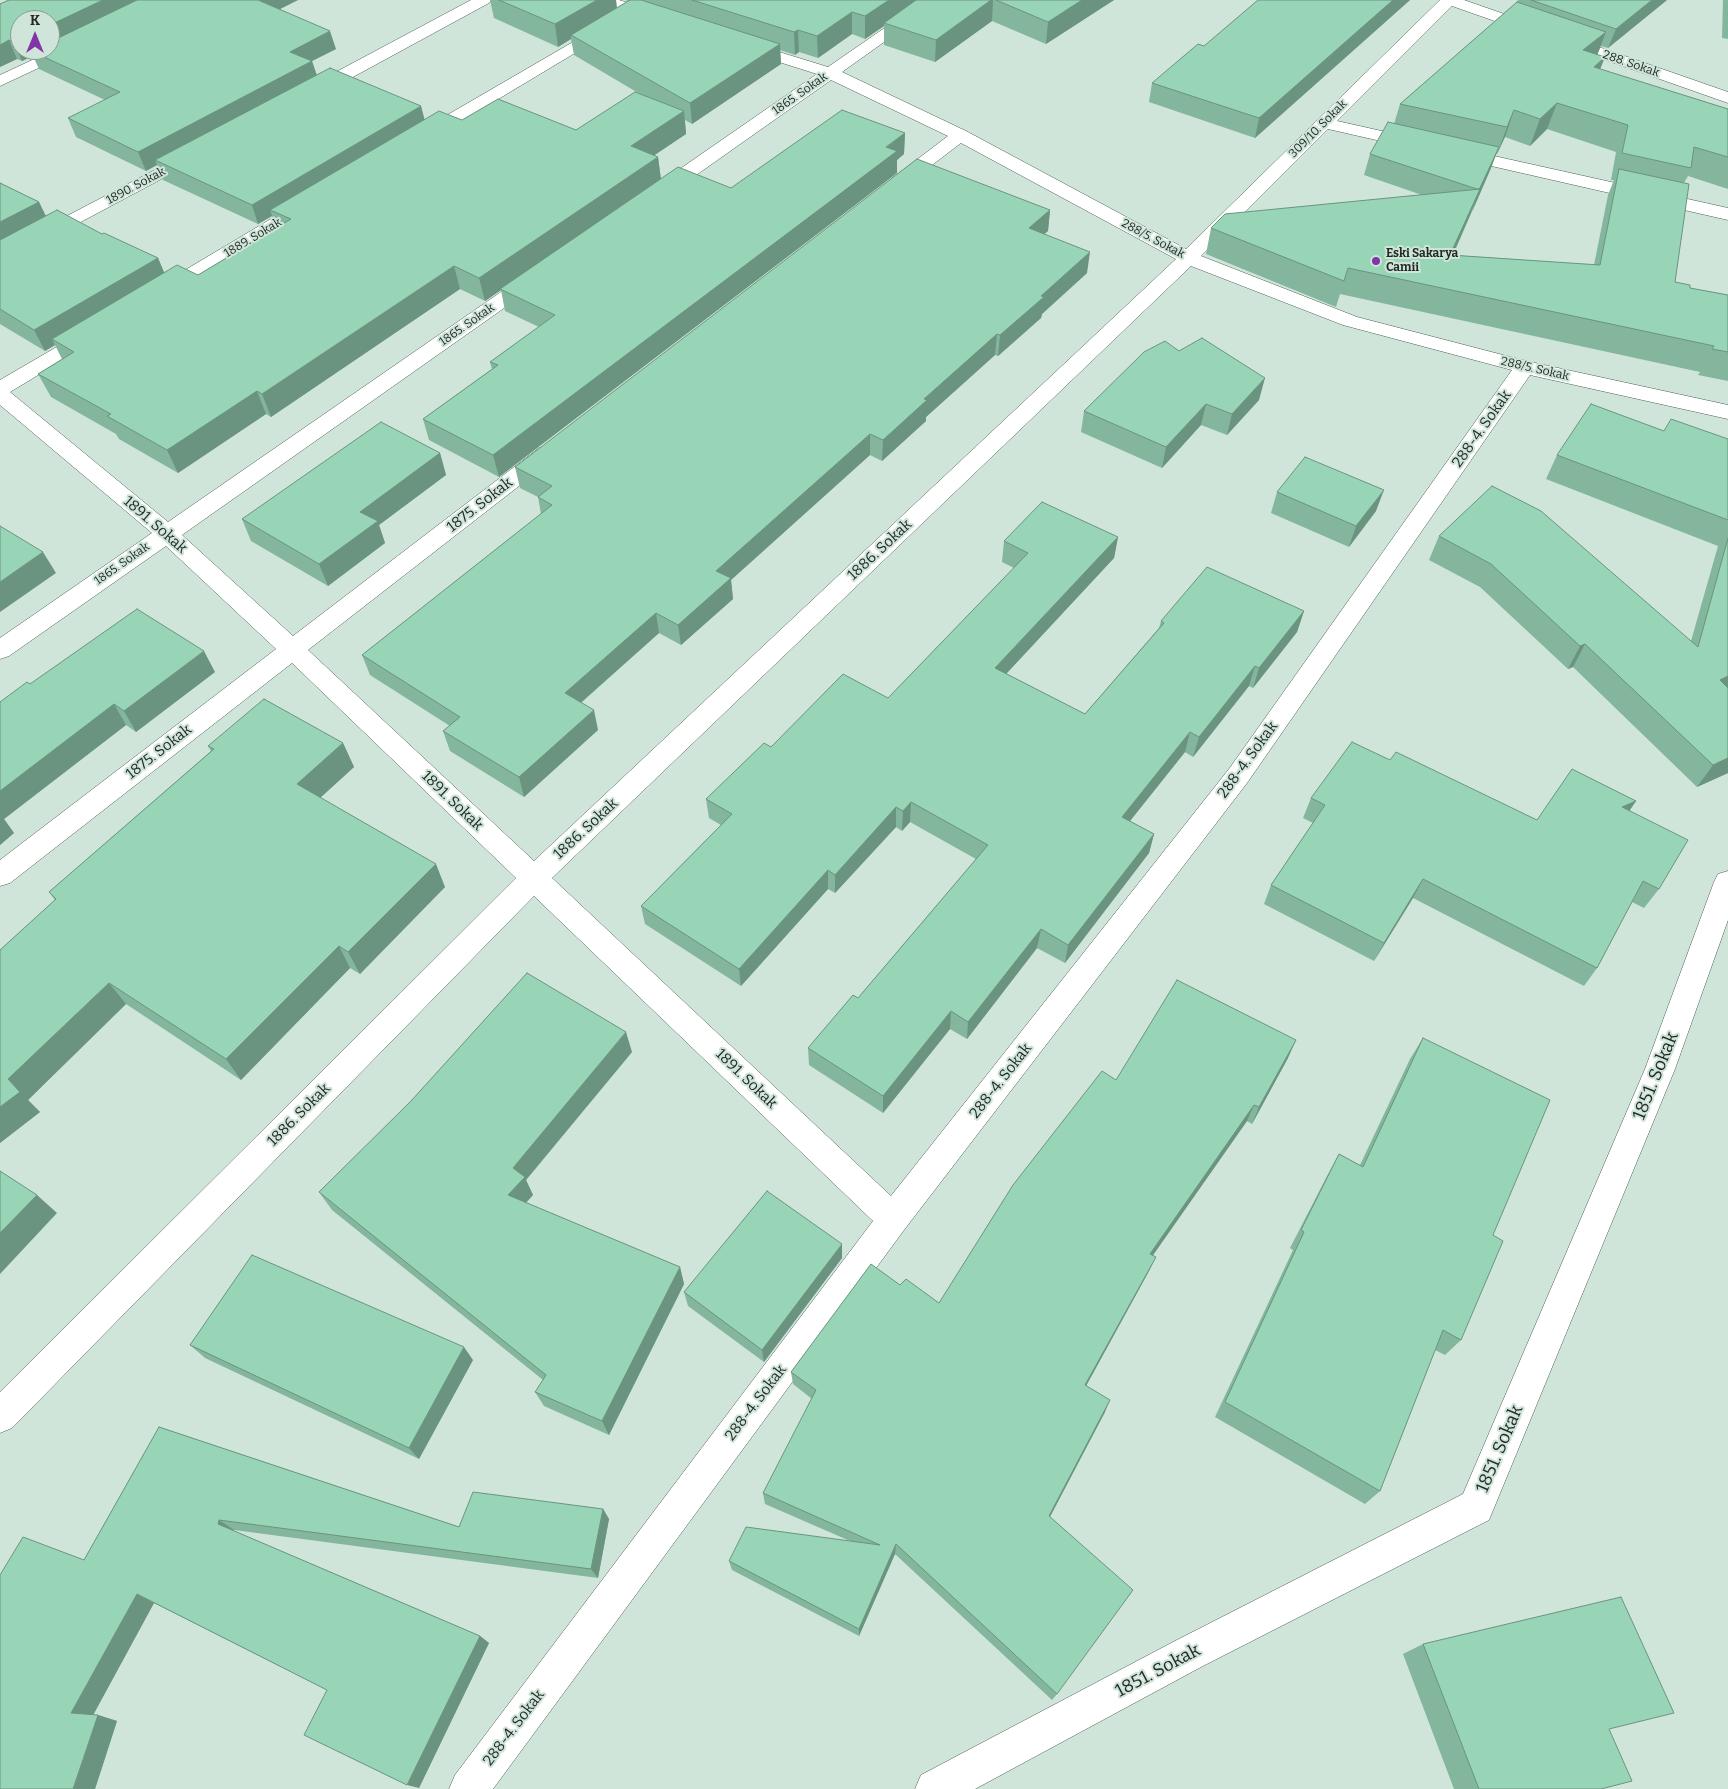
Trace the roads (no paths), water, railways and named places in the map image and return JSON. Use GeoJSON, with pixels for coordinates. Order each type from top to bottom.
{"type":"FeatureCollection","features":[{"type":"Feature","properties":{"kind":"street"},"geometry":{"type":"LineString","coordinates":[[299,99],[483,0]]}},
{"type":"Feature","properties":{"kind":"street"},"geometry":{"type":"LineString","coordinates":[[602,0],[669,21]]}},
{"type":"Feature","properties":{"kind":"street","name":"1865. Sokak"},"geometry":{"type":"LineString","coordinates":[[642,204],[935,0]]}},
{"type":"Feature","properties":{"kind":"street","name":"288. Sokak"},"geometry":{"type":"LineString","coordinates":[[1449,0],[1728,98]]}},
{"type":"Feature","properties":{"kind":"street","name":"309/10. Sokak"},"geometry":{"type":"LineString","coordinates":[[1188,258],[1449,0]]}},
{"type":"Feature","properties":{"kind":"street"},"geometry":{"type":"LineString","coordinates":[[412,143],[635,10]]}},
{"type":"Feature","properties":{"kind":"street"},"geometry":{"type":"LineString","coordinates":[[0,81],[88,38]]}},
{"type":"Feature","properties":{"kind":"street","name":"288/5. Sokak"},"geometry":{"type":"LineString","coordinates":[[731,41],[830,73],[960,135],[1188,258],[1350,321],[1525,367],[1728,412]]}},
{"type":"Feature","properties":{"kind":"street"},"geometry":{"type":"LineString","coordinates":[[1324,123],[1728,214]]}},
{"type":"Feature","properties":{"kind":"street"},"geometry":{"type":"LineString","coordinates":[[882,196],[960,135]]}},
{"type":"Feature","properties":{"kind":"street","name":"1890. Sokak"},"geometry":{"type":"LineString","coordinates":[[0,259],[211,146]]}},
{"type":"Feature","properties":{"kind":"street","name":"1889. Sokak"},"geometry":{"type":"LineString","coordinates":[[146,302],[326,194]]}},
{"type":"Feature","properties":{"kind":"street","name":"1886. Sokak"},"geometry":{"type":"LineString","coordinates":[[0,1416],[534,878],[1188,258]]}},
{"type":"Feature","properties":{"kind":"street","name":"1865. Sokak"},"geometry":{"type":"LineString","coordinates":[[0,650],[552,266]]}},
{"type":"Feature","properties":{"kind":"street"},"geometry":{"type":"LineString","coordinates":[[0,389],[103,327]]}},
{"type":"Feature","properties":{"kind":"street","name":"288-4. Sokak"},"geometry":{"type":"LineString","coordinates":[[469,1789],[893,1220],[1238,776],[1525,367]]}},
{"type":"Feature","properties":{"kind":"street","name":"1891. Sokak"},"geometry":{"type":"LineString","coordinates":[[0,394],[166,533],[292,649],[893,1220]]}},
{"type":"Feature","properties":{"kind":"street","name":"1875. Sokak"},"geometry":{"type":"LineString","coordinates":[[0,875],[567,437]]}},
{"type":"Feature","properties":{"kind":"street","name":"1851. Sokak"},"geometry":{"type":"LineString","coordinates":[[935,1789],[1188,1654],[1476,1507],[1660,1069],[1728,882]]}},
{"type":"Feature","properties":{"kind":"place","name":"Eski Sakarya Camii"},"geometry":{"type":"Point","coordinates":[1376,261]}}]}
